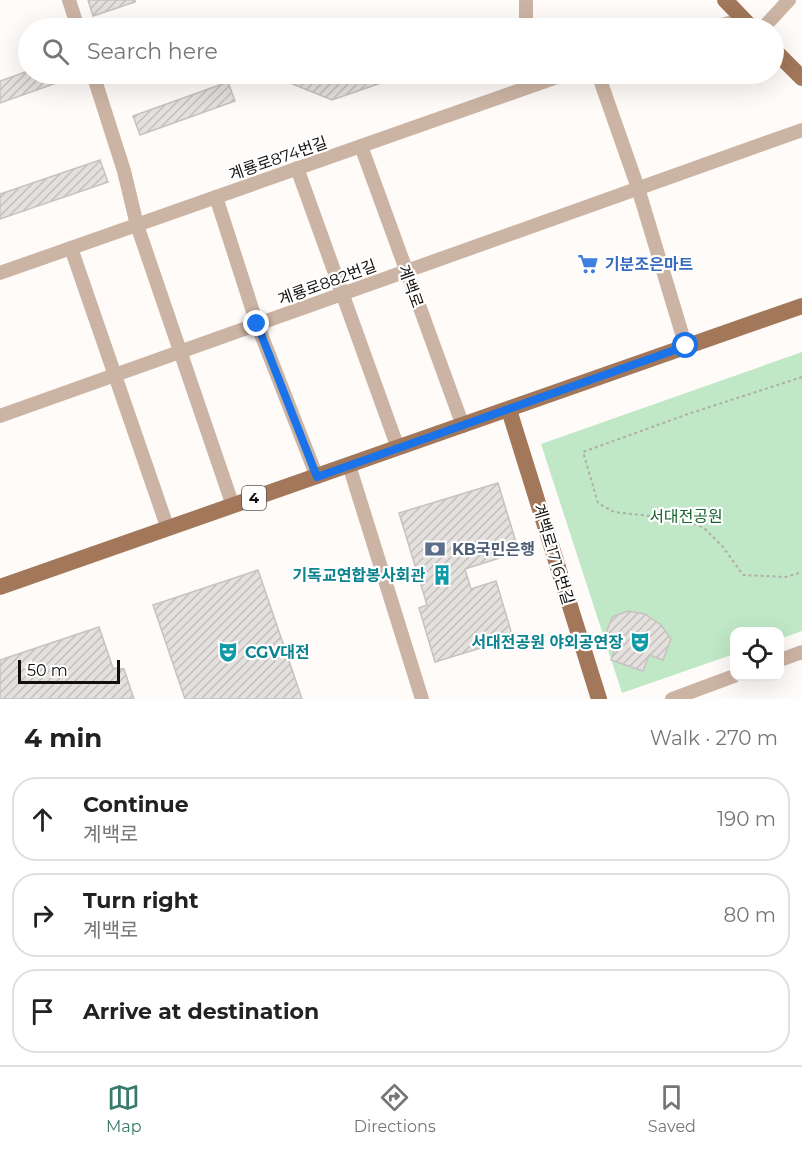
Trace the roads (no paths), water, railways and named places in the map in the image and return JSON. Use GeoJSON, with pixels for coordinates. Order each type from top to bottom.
{"type":"FeatureCollection","features":[{"type":"Feature","properties":{"kind":"main road"},"geometry":{"type":"LineString","coordinates":[[724,0],[742,18]]}},
{"type":"Feature","properties":{"kind":"main road"},"geometry":{"type":"LineString","coordinates":[[784,60],[802,78]]}},
{"type":"Feature","properties":{"kind":"main road","name":"4"},"geometry":{"type":"LineString","coordinates":[[0,587],[802,306]]}},
{"type":"Feature","properties":{"kind":"main road","name":"계백로1716번길"},"geometry":{"type":"LineString","coordinates":[[508,410],[599,699]]}},
{"type":"Feature","properties":{"kind":"street"},"geometry":{"type":"LineString","coordinates":[[69,0],[75,18]]}},
{"type":"Feature","properties":{"kind":"street"},"geometry":{"type":"LineString","coordinates":[[526,0],[526,18]]}},
{"type":"Feature","properties":{"kind":"street"},"geometry":{"type":"LineString","coordinates":[[772,18],[789,0]]}},
{"type":"Feature","properties":{"kind":"street"},"geometry":{"type":"LineString","coordinates":[[96,84],[124,171],[137,225],[233,506]]}},
{"type":"Feature","properties":{"kind":"street","name":"계룡로874번길"},"geometry":{"type":"LineString","coordinates":[[0,273],[537,84]]}},
{"type":"Feature","properties":{"kind":"street"},"geometry":{"type":"LineString","coordinates":[[602,84],[638,188],[686,346]]}},
{"type":"Feature","properties":{"kind":"street","name":"계룡로882번길"},"geometry":{"type":"LineString","coordinates":[[0,416],[802,130]]}},
{"type":"Feature","properties":{"kind":"street","name":"계백로"},"geometry":{"type":"LineString","coordinates":[[361,146],[463,426]]}},
{"type":"Feature","properties":{"kind":"street"},"geometry":{"type":"LineString","coordinates":[[297,168],[398,448]]}},
{"type":"Feature","properties":{"kind":"street"},"geometry":{"type":"LineString","coordinates":[[216,197],[257,324],[317,477]]}},
{"type":"Feature","properties":{"kind":"street"},"geometry":{"type":"LineString","coordinates":[[71,248],[168,528]]}},
{"type":"Feature","properties":{"kind":"street"},"geometry":{"type":"LineString","coordinates":[[350,465],[422,699]]}},
{"type":"Feature","properties":{"kind":"street"},"geometry":{"type":"LineString","coordinates":[[784,659],[802,652]]}},
{"type":"Feature","properties":{"kind":"street"},"geometry":{"type":"LineString","coordinates":[[672,699],[730,678]]}},
{"type":"Feature","properties":{"kind":"place","name":"기분조은마트"},"geometry":{"type":"Point","coordinates":[588,264]}},
{"type":"Feature","properties":{"kind":"place","name":"KB국민은행"},"geometry":{"type":"Point","coordinates":[435,549]}},
{"type":"Feature","properties":{"kind":"place","name":"기독교연합봉사회관"},"geometry":{"type":"Point","coordinates":[442,575]}},
{"type":"Feature","properties":{"kind":"place","name":"서대전공원 야외공연장"},"geometry":{"type":"Point","coordinates":[640,642]}},
{"type":"Feature","properties":{"kind":"place","name":"CGV대전"},"geometry":{"type":"Point","coordinates":[228,652]}},
{"type":"Feature","properties":{"kind":"park label","name":"서대전공원"},"geometry":{"type":"Point","coordinates":[686,516]}}]}
